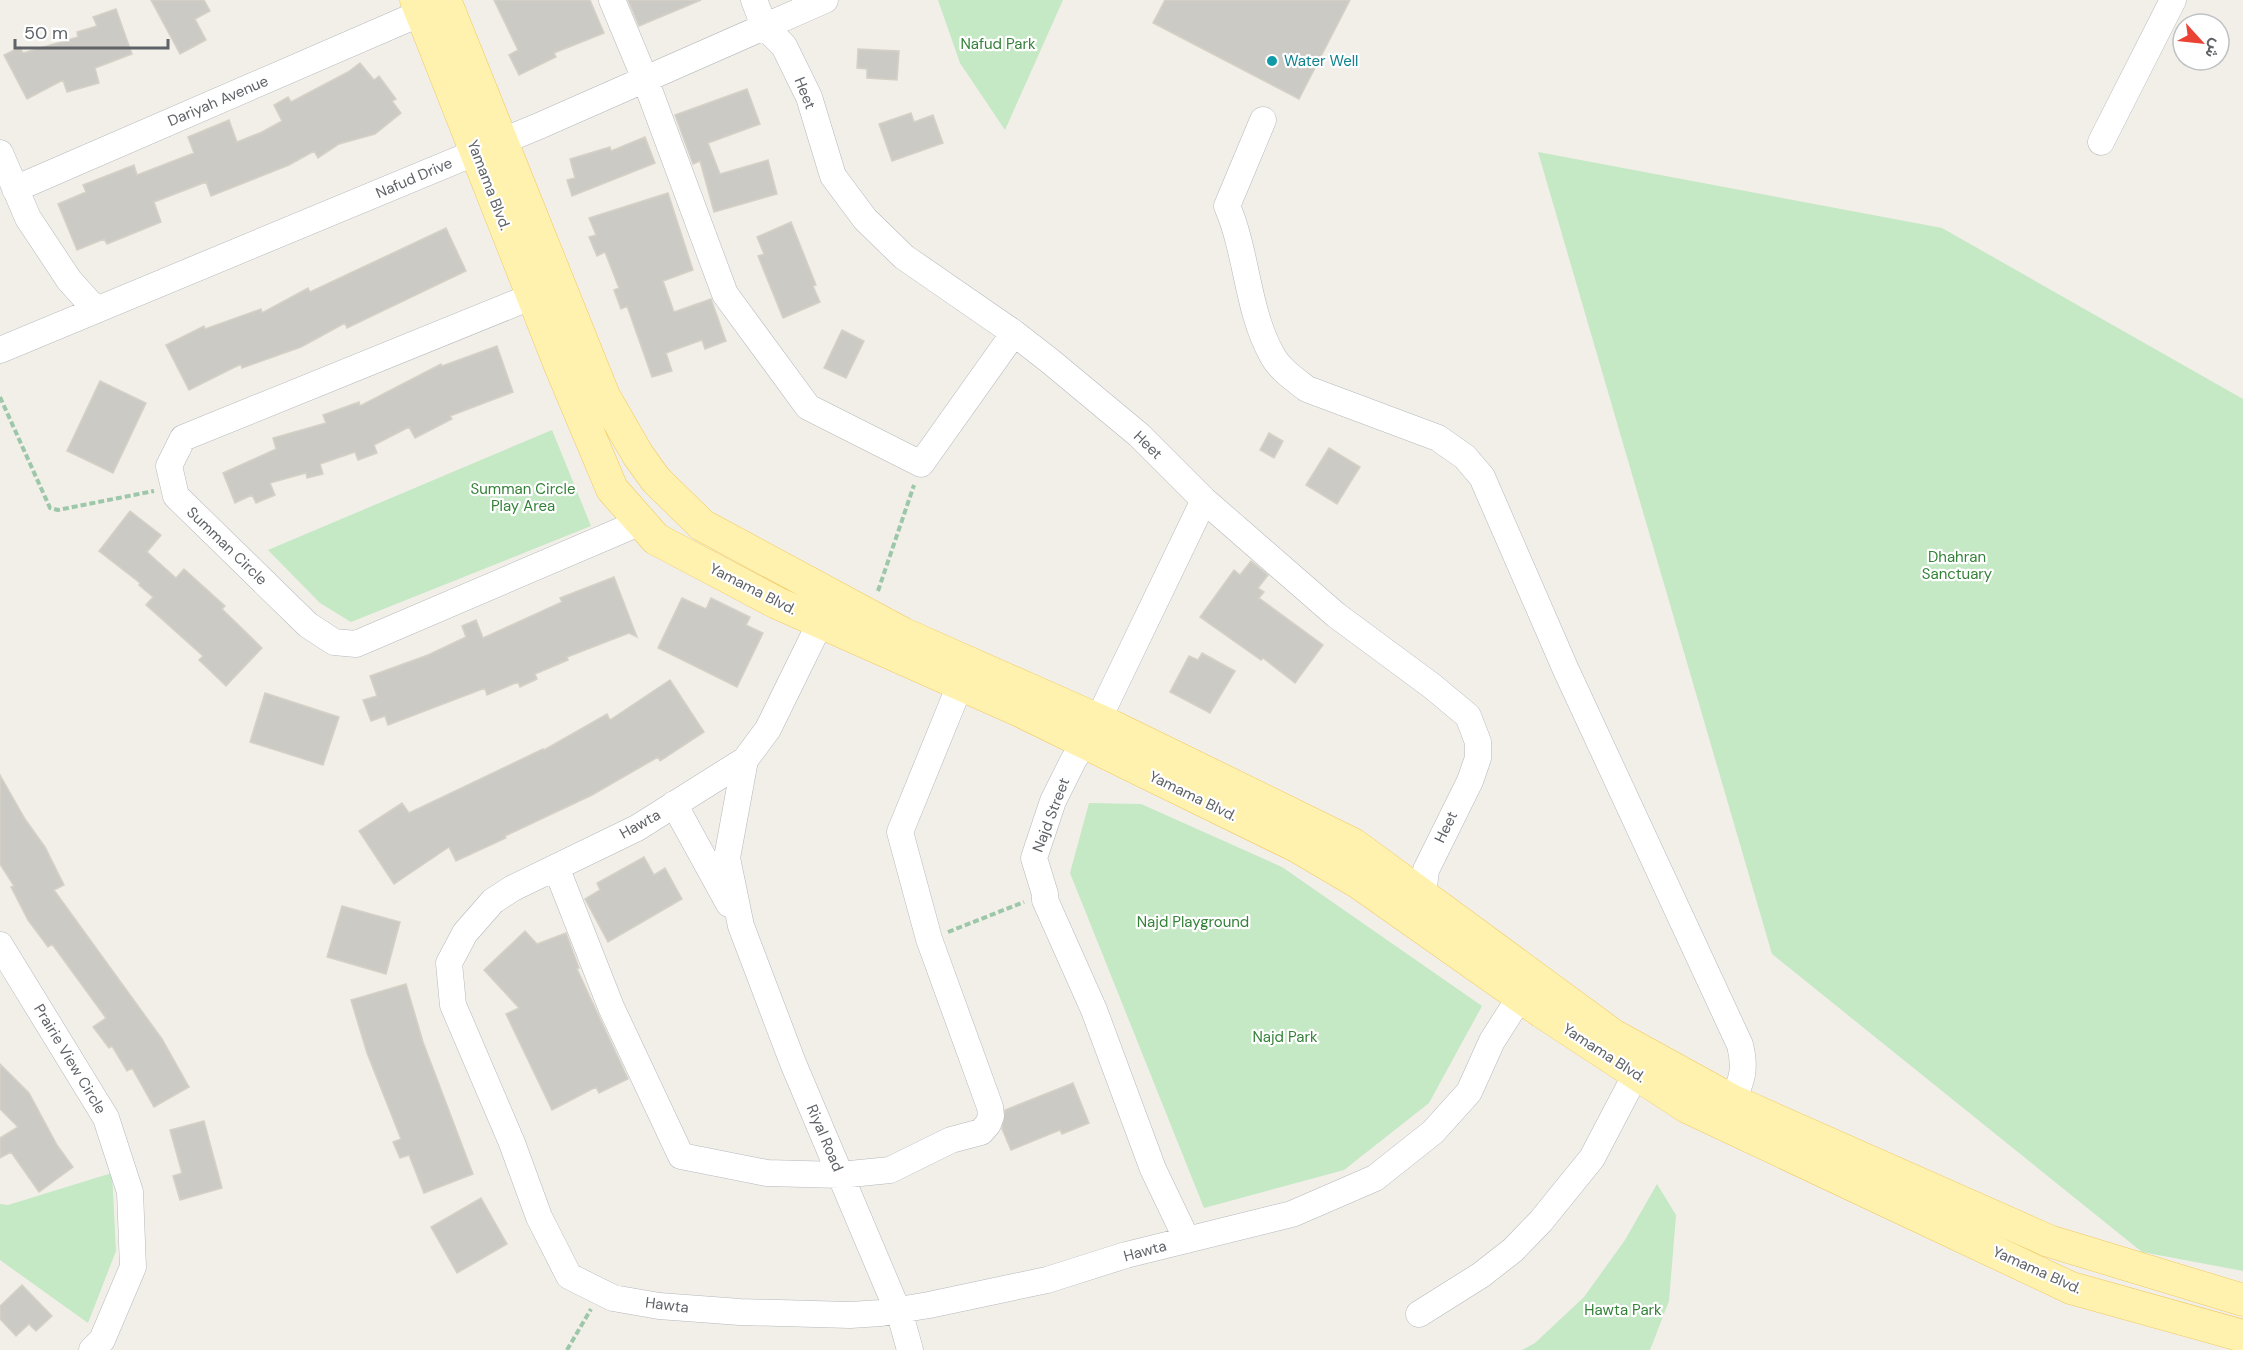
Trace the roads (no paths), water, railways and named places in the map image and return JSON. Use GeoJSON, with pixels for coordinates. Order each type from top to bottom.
{"type":"FeatureCollection","features":[{"type":"Feature","properties":{"kind":"main road","name":"Yamama Blvd."},"geometry":{"type":"LineString","coordinates":[[428,4],[489,147],[604,396],[638,455],[656,480],[702,525],[1091,731],[1359,883],[1520,997],[1687,1107],[2071,1288],[2243,1336]]}},
{"type":"Feature","properties":{"kind":"main road","name":"Yamama Blvd."},"geometry":{"type":"LineString","coordinates":[[489,147],[533,297],[612,489],[656,539],[777,603],[960,685],[1020,711],[1091,731],[1259,796],[1353,844],[1613,1035],[1733,1101],[2049,1241],[2243,1300]]}},
{"type":"Feature","properties":{"kind":"street"},"geometry":{"type":"LineString","coordinates":[[612,0],[645,79],[725,294],[808,407],[921,464],[1014,333]]}},
{"type":"Feature","properties":{"kind":"street","name":"Heet"},"geometry":{"type":"LineString","coordinates":[[754,0],[764,26],[784,46],[809,97],[833,176],[865,219],[904,257],[1014,333],[1139,435],[1204,500],[1336,615],[1432,686],[1468,716],[1478,742],[1478,758],[1470,781],[1426,870],[1423,895]]}},
{"type":"Feature","properties":{"kind":"street","name":"Nafud Drive"},"geometry":{"type":"LineString","coordinates":[[0,350],[489,147],[825,0]]}},
{"type":"Feature","properties":{"kind":"street"},"geometry":{"type":"LineString","coordinates":[[2100,142],[2173,0]]}},
{"type":"Feature","properties":{"kind":"street","name":"Dariyah Avenue"},"geometry":{"type":"LineString","coordinates":[[15,189],[428,4]]}},
{"type":"Feature","properties":{"kind":"street"},"geometry":{"type":"LineString","coordinates":[[1263,120],[1227,206],[1236,226],[1245,272],[1271,355],[1289,375],[1307,389],[1438,438],[1465,458],[1482,477],[1566,670],[1740,1045],[1745,1064],[1733,1101]]}},
{"type":"Feature","properties":{"kind":"street"},"geometry":{"type":"LineString","coordinates":[[0,153],[28,218],[69,280],[96,310]]}},
{"type":"Feature","properties":{"kind":"street","name":"Summan Circle"},"geometry":{"type":"LineString","coordinates":[[533,297],[183,438],[169,466],[176,496],[308,625],[334,642],[356,644],[640,521],[652,511],[676,500]]}},
{"type":"Feature","properties":{"kind":"street","name":"Najd Street"},"geometry":{"type":"LineString","coordinates":[[1187,1240],[1154,1169],[1094,1010],[1045,900],[1034,858],[1053,801],[1073,760],[1091,731],[1204,500]]}},
{"type":"Feature","properties":{"kind":"street","name":"Hawta"},"geometry":{"type":"LineString","coordinates":[[820,623],[768,729],[745,759],[637,828],[513,888],[493,901],[465,933],[449,963],[453,1005],[512,1143],[540,1217],[569,1276],[613,1298],[659,1306],[740,1312],[850,1315],[897,1310],[1047,1280],[1126,1255],[1292,1214],[1375,1178],[1433,1132],[1469,1092],[1492,1041],[1520,997]]}},
{"type":"Feature","properties":{"kind":"street"},"geometry":{"type":"LineString","coordinates":[[556,867],[611,1007],[681,1156],[767,1173],[840,1175],[890,1170],[951,1140],[981,1132],[991,1116],[990,1107],[929,939],[900,832],[960,685]]}},
{"type":"Feature","properties":{"kind":"street","name":"Riyal Road"},"geometry":{"type":"LineString","coordinates":[[741,926],[727,858],[745,759]]}},
{"type":"Feature","properties":{"kind":"street","name":"Riyal Road"},"geometry":{"type":"LineString","coordinates":[[674,804],[741,926],[793,1063],[897,1310],[910,1350]]}},
{"type":"Feature","properties":{"kind":"street","name":"Prairie View Circle"},"geometry":{"type":"LineString","coordinates":[[0,945],[106,1118],[130,1192],[133,1267],[102,1340],[92,1350]]}},
{"type":"Feature","properties":{"kind":"street"},"geometry":{"type":"LineString","coordinates":[[1419,1314],[1481,1275],[1513,1250],[1541,1221],[1592,1158],[1636,1074]]}},
{"type":"Feature","properties":{"kind":"place","name":"Water Well"},"geometry":{"type":"Point","coordinates":[1272,61]}},
{"type":"Feature","properties":{"kind":"park label","name":"Nafud Park"},"geometry":{"type":"Point","coordinates":[998,44]}},
{"type":"Feature","properties":{"kind":"park label","name":"Summan Circle Play Area"},"geometry":{"type":"Point","coordinates":[523,498]}},
{"type":"Feature","properties":{"kind":"park label","name":"Dhahran Sanctuary"},"geometry":{"type":"Point","coordinates":[1957,566]}},
{"type":"Feature","properties":{"kind":"park label","name":"Najd Playground"},"geometry":{"type":"Point","coordinates":[1193,922]}},
{"type":"Feature","properties":{"kind":"park label","name":"Najd Park"},"geometry":{"type":"Point","coordinates":[1285,1037]}},
{"type":"Feature","properties":{"kind":"park label","name":"Hawta Park"},"geometry":{"type":"Point","coordinates":[1623,1310]}}]}
